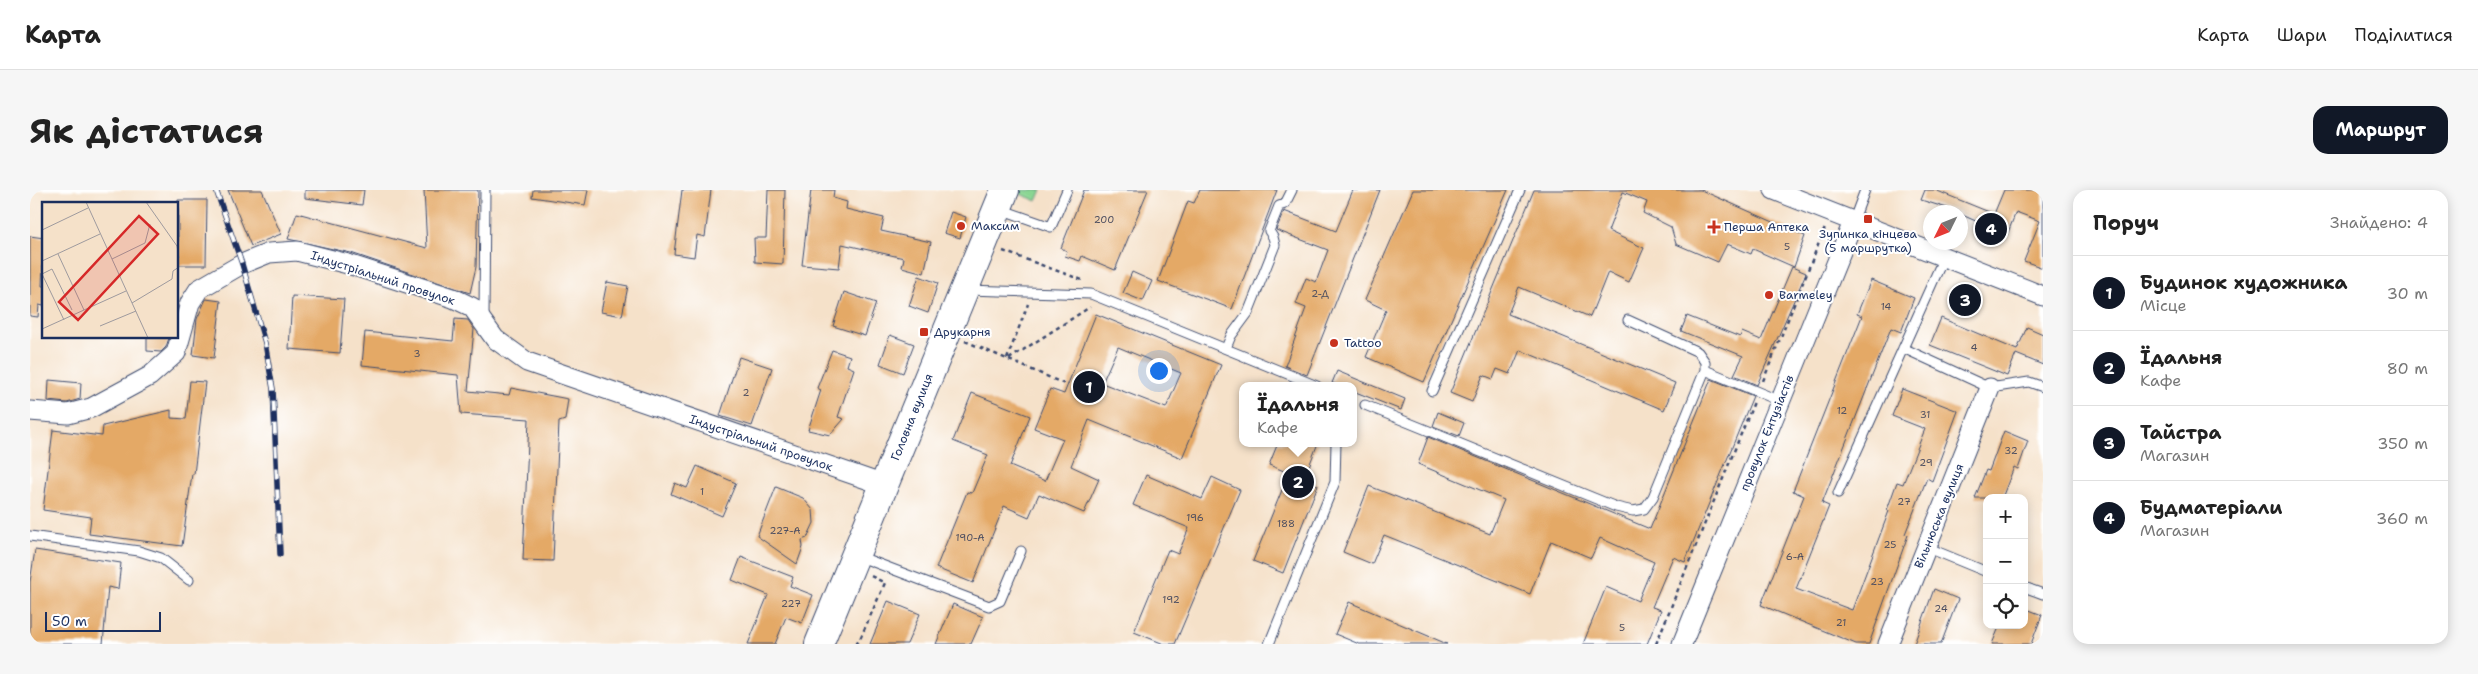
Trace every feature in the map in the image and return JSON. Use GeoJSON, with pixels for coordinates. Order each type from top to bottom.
{"type":"FeatureCollection","features":[{"type":"Feature","properties":{"kind":"main road","name":"Головна вулиця"},"geometry":{"type":"LineString","coordinates":[[819,644],[1001,199]]}},
{"type":"Feature","properties":{"kind":"street"},"geometry":{"type":"LineString","coordinates":[[1774,190],[2043,296]]}},
{"type":"Feature","properties":{"kind":"street","name":"провулок Ентузіастів"},"geometry":{"type":"LineString","coordinates":[[1682,644],[1853,222]]}},
{"type":"Feature","properties":{"kind":"street","name":"Індустріальний провулок"},"geometry":{"type":"LineString","coordinates":[[30,411],[68,414],[91,408],[150,376],[176,353],[190,303],[199,289],[242,264],[269,253],[297,251],[348,264],[453,298],[472,307],[484,321],[495,339],[527,362],[884,485]]}},
{"type":"Feature","properties":{"kind":"street","name":"Вільнюська вулиця"},"geometry":{"type":"LineString","coordinates":[[1888,644],[1990,388]]}},
{"type":"Feature","properties":{"kind":"lane"},"geometry":{"type":"LineString","coordinates":[[484,321],[485,190]]}},
{"type":"Feature","properties":{"kind":"lane"},"geometry":{"type":"LineString","coordinates":[[1001,199],[1051,227],[1067,190]]}},
{"type":"Feature","properties":{"kind":"lane"},"geometry":{"type":"LineString","coordinates":[[1226,348],[1231,336],[1248,313],[1275,245],[1269,231],[1279,206],[1285,204],[1292,190]]}},
{"type":"Feature","properties":{"kind":"lane"},"geometry":{"type":"LineString","coordinates":[[1432,391],[1520,190]]}},
{"type":"Feature","properties":{"kind":"lane"},"geometry":{"type":"LineString","coordinates":[[1853,222],[1865,190]]}},
{"type":"Feature","properties":{"kind":"lane"},"geometry":{"type":"LineString","coordinates":[[1838,493],[1944,257]]}},
{"type":"Feature","properties":{"kind":"lane"},"geometry":{"type":"LineString","coordinates":[[964,290],[1091,294],[1307,382]]}},
{"type":"Feature","properties":{"kind":"lane"},"geometry":{"type":"LineString","coordinates":[[1365,405],[1431,434],[1616,507],[1634,511],[1644,509],[1653,497],[1706,370],[1705,362],[1698,352],[1628,320]]}},
{"type":"Feature","properties":{"kind":"lane"},"geometry":{"type":"LineString","coordinates":[[1903,348],[1990,388],[2029,382],[2043,387]]}},
{"type":"Feature","properties":{"kind":"lane"},"geometry":{"type":"LineString","coordinates":[[1706,370],[1780,401]]}},
{"type":"Feature","properties":{"kind":"lane"},"geometry":{"type":"LineString","coordinates":[[1269,644],[1335,482],[1336,447]]}},
{"type":"Feature","properties":{"kind":"lane"},"geometry":{"type":"LineString","coordinates":[[30,536],[139,550],[161,558],[189,580]]}},
{"type":"Feature","properties":{"kind":"lane"},"geometry":{"type":"LineString","coordinates":[[1926,547],[1983,570]]}},
{"type":"Feature","properties":{"kind":"lane"},"geometry":{"type":"LineString","coordinates":[[856,555],[988,606],[1000,601],[1021,551]]}},
{"type":"Feature","properties":{"kind":"lane"},"geometry":{"type":"LineString","coordinates":[[2028,588],[2043,594]]}},
{"type":"Feature","properties":{"kind":"path"},"geometry":{"type":"LineString","coordinates":[[1656,644],[1831,213]]}},
{"type":"Feature","properties":{"kind":"path"},"geometry":{"type":"LineString","coordinates":[[1008,359],[1033,292]]}},
{"type":"Feature","properties":{"kind":"path"},"geometry":{"type":"LineString","coordinates":[[1008,359],[1104,298]]}},
{"type":"Feature","properties":{"kind":"path"},"geometry":{"type":"LineString","coordinates":[[956,337],[1067,385]]}},
{"type":"Feature","properties":{"kind":"green space"},"geometry":{"type":"Polygon","coordinates":[[[1021,190],[1042,190],[1037,201],[1020,194],[1021,190]]]}},
{"type":"Feature","properties":{"kind":"building"},"geometry":{"type":"Polygon","coordinates":[[[228,190],[262,190],[281,234],[251,246],[228,190]]]}},
{"type":"Feature","properties":{"kind":"building"},"geometry":{"type":"Polygon","coordinates":[[[305,190],[364,190],[362,205],[305,198],[305,190]]]}},
{"type":"Feature","properties":{"kind":"building"},"geometry":{"type":"Polygon","coordinates":[[[424,190],[478,190],[476,267],[470,293],[351,253],[288,239],[297,213],[427,248],[424,190]]]}},
{"type":"Feature","properties":{"kind":"building"},"geometry":{"type":"Polygon","coordinates":[[[533,190],[588,190],[585,205],[532,197],[533,190]]]}},
{"type":"Feature","properties":{"kind":"building"},"geometry":{"type":"Polygon","coordinates":[[[682,190],[711,190],[705,237],[697,235],[694,257],[674,254],[682,190]]]}},
{"type":"Feature","properties":{"kind":"building"},"geometry":{"type":"Polygon","coordinates":[[[768,190],[785,190],[783,264],[755,262],[754,238],[766,238],[768,190]]]}},
{"type":"Feature","properties":{"kind":"building"},"geometry":{"type":"Polygon","coordinates":[[[811,190],[834,190],[833,198],[847,202],[846,209],[884,218],[881,231],[931,242],[924,273],[902,267],[904,258],[842,244],[839,268],[802,265],[811,190]]]}},
{"type":"Feature","properties":{"kind":"building"},"geometry":{"type":"Polygon","coordinates":[[[1084,190],[1148,190],[1115,270],[1082,256],[1080,261],[1065,256],[1067,251],[1061,248],[1084,190]]]}},
{"type":"Feature","properties":{"kind":"building"},"geometry":{"type":"Polygon","coordinates":[[[1200,190],[1277,190],[1232,309],[1158,281],[1188,201],[1194,203],[1200,190]]]}},
{"type":"Feature","properties":{"kind":"building"},"geometry":{"type":"Polygon","coordinates":[[[1353,190],[1380,190],[1307,375],[1285,366],[1306,308],[1296,304],[1306,278],[1316,282],[1328,250],[1276,230],[1284,211],[1336,231],[1353,190]]]}},
{"type":"Feature","properties":{"kind":"building"},"geometry":{"type":"Polygon","coordinates":[[[1413,190],[1508,190],[1424,382],[1366,357],[1386,310],[1365,300],[1413,190]]]}},
{"type":"Feature","properties":{"kind":"building"},"geometry":{"type":"Polygon","coordinates":[[[1534,190],[1701,190],[1805,236],[1794,267],[1753,249],[1751,254],[1727,244],[1718,262],[1676,244],[1671,227],[1643,213],[1647,202],[1623,192],[1608,231],[1644,248],[1629,282],[1608,272],[1590,317],[1519,287],[1508,314],[1675,383],[1664,410],[1520,350],[1510,374],[1497,369],[1493,379],[1483,375],[1472,402],[1450,393],[1534,190]]]}},
{"type":"Feature","properties":{"kind":"building"},"geometry":{"type":"Polygon","coordinates":[[[1925,190],[1935,190],[1994,214],[2004,190],[2043,190],[2043,268],[2024,261],[2040,221],[2016,212],[2007,235],[1968,218],[1968,205],[1937,205],[1921,200],[1925,190]]]}},
{"type":"Feature","properties":{"kind":"building"},"geometry":{"type":"Polygon","coordinates":[[[178,200],[207,200],[206,265],[179,265],[178,200]]]}},
{"type":"Feature","properties":{"kind":"building"},"geometry":{"type":"Polygon","coordinates":[[[951,212],[966,217],[960,238],[944,233],[951,212]]]}},
{"type":"Feature","properties":{"kind":"building"},"geometry":{"type":"Polygon","coordinates":[[[30,236],[42,238],[42,306],[39,305],[38,317],[30,316],[30,236]]]}},
{"type":"Feature","properties":{"kind":"building"},"geometry":{"type":"Polygon","coordinates":[[[1792,267],[1806,273],[1757,385],[1734,375],[1743,356],[1681,331],[1687,316],[1740,337],[1742,332],[1761,340],[1792,267]]]}},
{"type":"Feature","properties":{"kind":"building"},"geometry":{"type":"Polygon","coordinates":[[[1132,272],[1152,281],[1143,301],[1123,293],[1132,272]]]}},
{"type":"Feature","properties":{"kind":"building"},"geometry":{"type":"Polygon","coordinates":[[[919,276],[938,283],[928,313],[909,306],[919,276]]]}},
{"type":"Feature","properties":{"kind":"building"},"geometry":{"type":"Polygon","coordinates":[[[1871,280],[1914,298],[1901,332],[1891,328],[1822,503],[1829,506],[1796,589],[1852,610],[1889,511],[1887,510],[1897,482],[1903,484],[1925,429],[1892,416],[1902,389],[1958,411],[1932,481],[1927,478],[1905,534],[1908,535],[1869,644],[1856,644],[1761,605],[1804,496],[1793,491],[1862,316],[1857,314],[1871,280]]]}},
{"type":"Feature","properties":{"kind":"building"},"geometry":{"type":"Polygon","coordinates":[[[607,282],[628,286],[622,316],[601,312],[607,282]]]}},
{"type":"Feature","properties":{"kind":"building"},"geometry":{"type":"Polygon","coordinates":[[[844,292],[876,303],[865,336],[833,326],[844,292]]]}},
{"type":"Feature","properties":{"kind":"building"},"geometry":{"type":"Polygon","coordinates":[[[292,296],[344,299],[340,353],[289,349],[292,296]]]}},
{"type":"Feature","properties":{"kind":"building"},"geometry":{"type":"Polygon","coordinates":[[[206,299],[221,301],[214,358],[193,355],[197,319],[206,299]]]}},
{"type":"Feature","properties":{"kind":"building"},"geometry":{"type":"Polygon","coordinates":[[[1096,314],[1221,365],[1182,458],[1089,420],[1071,466],[1099,479],[1084,513],[1039,494],[1029,517],[1004,506],[973,583],[936,568],[967,492],[972,493],[988,455],[953,441],[972,393],[1030,416],[1010,466],[1045,481],[1063,439],[1034,428],[1050,389],[1064,394],[1096,314]],[[1118,347],[1102,383],[1166,408],[1181,373],[1118,347]]]}},
{"type":"Feature","properties":{"kind":"building"},"geometry":{"type":"Polygon","coordinates":[[[1941,318],[2017,350],[2027,327],[2043,334],[2043,365],[2016,354],[2007,376],[1930,345],[1941,318]]]}},
{"type":"Feature","properties":{"kind":"building"},"geometry":{"type":"Polygon","coordinates":[[[455,319],[468,320],[474,329],[468,391],[509,395],[511,388],[568,399],[565,420],[559,422],[553,561],[523,560],[529,419],[461,414],[458,375],[362,365],[365,332],[453,341],[455,319]]]}},
{"type":"Feature","properties":{"kind":"building"},"geometry":{"type":"Polygon","coordinates":[[[890,335],[914,344],[903,373],[880,364],[890,335]]]}},
{"type":"Feature","properties":{"kind":"building"},"geometry":{"type":"Polygon","coordinates":[[[147,339],[169,339],[166,347],[161,352],[147,351],[147,339]]]}},
{"type":"Feature","properties":{"kind":"building"},"geometry":{"type":"Polygon","coordinates":[[[832,350],[850,356],[847,366],[854,369],[838,417],[844,419],[830,435],[808,430],[821,390],[817,388],[832,350]]]}},
{"type":"Feature","properties":{"kind":"building"},"geometry":{"type":"Polygon","coordinates":[[[739,357],[772,368],[752,426],[720,416],[739,357]]]}},
{"type":"Feature","properties":{"kind":"building"},"geometry":{"type":"Polygon","coordinates":[[[1337,371],[1405,399],[1401,410],[1357,393],[1357,382],[1332,382],[1337,371]]]}},
{"type":"Feature","properties":{"kind":"building"},"geometry":{"type":"Polygon","coordinates":[[[1711,379],[1753,396],[1685,562],[1673,557],[1652,607],[1661,610],[1647,644],[1583,644],[1606,587],[1638,601],[1654,562],[1600,538],[1591,558],[1551,541],[1530,594],[1384,535],[1372,564],[1343,552],[1369,486],[1490,534],[1504,500],[1418,464],[1428,437],[1650,529],[1711,379]]]}},
{"type":"Feature","properties":{"kind":"building"},"geometry":{"type":"Polygon","coordinates":[[[49,380],[81,383],[80,399],[67,403],[48,401],[49,380]]]}},
{"type":"Feature","properties":{"kind":"building"},"geometry":{"type":"Polygon","coordinates":[[[190,381],[205,382],[194,474],[192,474],[182,546],[89,534],[91,517],[43,510],[53,430],[102,436],[103,426],[171,410],[171,418],[186,419],[190,381]]]}},
{"type":"Feature","properties":{"kind":"building"},"geometry":{"type":"Polygon","coordinates":[[[1438,412],[1464,423],[1459,436],[1433,426],[1438,412]]]}},
{"type":"Feature","properties":{"kind":"building"},"geometry":{"type":"Polygon","coordinates":[[[2004,431],[2028,441],[2018,469],[2014,467],[2004,494],[1983,494],[1983,498],[1975,498],[1986,470],[1989,471],[2004,431]]]}},
{"type":"Feature","properties":{"kind":"building"},"geometry":{"type":"Polygon","coordinates":[[[1276,447],[1316,447],[1304,479],[1318,485],[1283,573],[1253,561],[1289,473],[1269,465],[1276,447]]]}},
{"type":"Feature","properties":{"kind":"building"},"geometry":{"type":"Polygon","coordinates":[[[697,466],[736,483],[722,516],[671,494],[675,483],[687,488],[697,466]]]}},
{"type":"Feature","properties":{"kind":"building"},"geometry":{"type":"Polygon","coordinates":[[[1146,475],[1202,499],[1212,477],[1240,490],[1175,644],[1164,644],[1134,632],[1168,550],[1178,554],[1189,528],[1133,505],[1146,475]]]}},
{"type":"Feature","properties":{"kind":"building"},"geometry":{"type":"Polygon","coordinates":[[[776,487],[803,498],[813,510],[814,523],[807,538],[802,540],[803,547],[797,564],[757,536],[776,487]]]}},
{"type":"Feature","properties":{"kind":"building"},"geometry":{"type":"Polygon","coordinates":[[[35,550],[121,563],[118,589],[108,587],[103,644],[30,644],[30,582],[35,550]]]}},
{"type":"Feature","properties":{"kind":"building"},"geometry":{"type":"Polygon","coordinates":[[[741,557],[793,577],[790,586],[813,595],[802,623],[786,617],[775,644],[748,644],[768,595],[732,580],[741,557]]]}},
{"type":"Feature","properties":{"kind":"building"},"geometry":{"type":"Polygon","coordinates":[[[1934,589],[1958,599],[1941,644],[1914,644],[1934,589]]]}},
{"type":"Feature","properties":{"kind":"building"},"geometry":{"type":"Polygon","coordinates":[[[888,601],[920,614],[907,644],[870,644],[888,601]]]}},
{"type":"Feature","properties":{"kind":"building"},"geometry":{"type":"Polygon","coordinates":[[[1349,602],[1447,644],[1359,644],[1335,634],[1349,602]]]}},
{"type":"Feature","properties":{"kind":"building"},"geometry":{"type":"Polygon","coordinates":[[[953,604],[983,617],[971,644],[936,644],[953,604]]]}},
{"type":"Feature","properties":{"kind":"building"},"geometry":{"type":"Polygon","coordinates":[[[2028,610],[2042,615],[2031,644],[1992,644],[1998,629],[2028,629],[2028,610]]]}},
{"type":"Feature","properties":{"kind":"railway"},"geometry":{"type":"LineString","coordinates":[[216,190],[242,264],[265,343],[273,389],[280,554]]}},
{"type":"Feature","properties":{"kind":"place","name":"Зупинка кінцева (5 маршрутка)"},"geometry":{"type":"Point","coordinates":[1868,219]}},
{"type":"Feature","properties":{"kind":"place","name":"Максим"},"geometry":{"type":"Point","coordinates":[961,226]}},
{"type":"Feature","properties":{"kind":"place","name":"Перша Аптека"},"geometry":{"type":"Point","coordinates":[1714,227]}},
{"type":"Feature","properties":{"kind":"place","name":"Будматеріали"},"geometry":{"type":"Point","coordinates":[1991,229]}},
{"type":"Feature","properties":{"kind":"place","name":"Barmeley"},"geometry":{"type":"Point","coordinates":[1769,295]}},
{"type":"Feature","properties":{"kind":"place","name":"Тайстра"},"geometry":{"type":"Point","coordinates":[1965,300]}},
{"type":"Feature","properties":{"kind":"place","name":"Друкарня"},"geometry":{"type":"Point","coordinates":[924,332]}},
{"type":"Feature","properties":{"kind":"place","name":"Tattoo"},"geometry":{"type":"Point","coordinates":[1334,343]}},
{"type":"Feature","properties":{"kind":"place","name":"Будинок художника"},"geometry":{"type":"Point","coordinates":[1089,387]}},
{"type":"Feature","properties":{"kind":"place","name":"Їдальня"},"geometry":{"type":"Point","coordinates":[1298,482]}}]}
